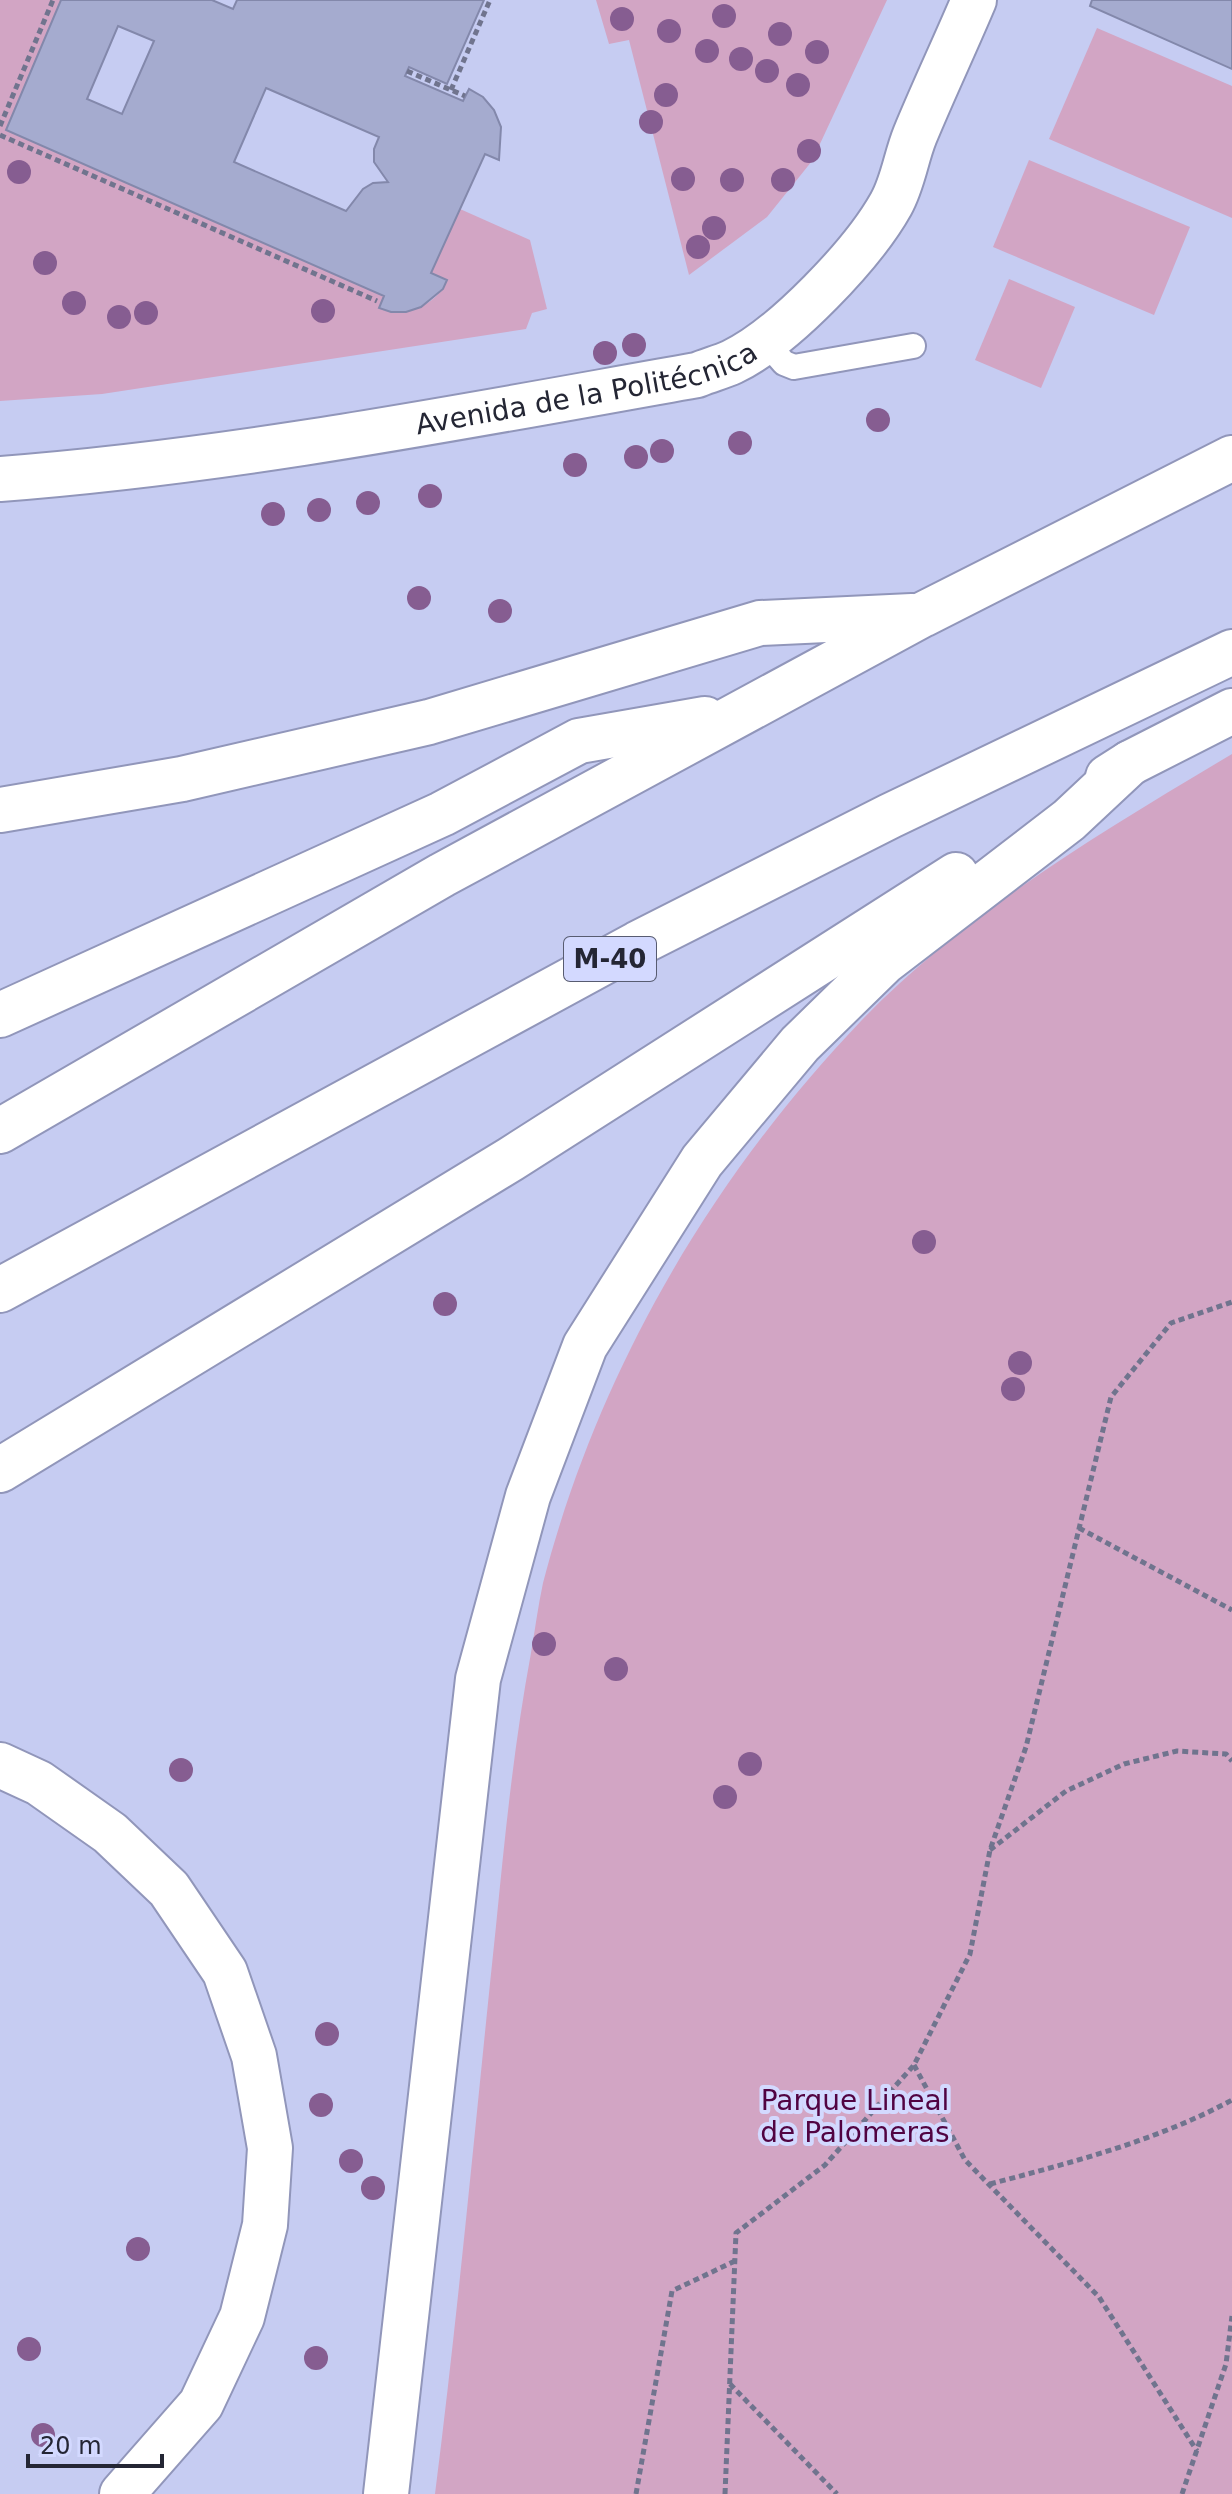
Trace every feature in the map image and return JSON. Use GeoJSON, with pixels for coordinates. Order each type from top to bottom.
{"type":"FeatureCollection","features":[{"type":"Feature","properties":{"kind":"main road","name":"Avenida de la Politécnica"},"geometry":{"type":"LineString","coordinates":[[0,479],[209,458],[422,425],[697,375],[733,362],[765,341],[843,270],[869,239],[893,201],[915,136],[974,0]]}},
{"type":"Feature","properties":{"kind":"main road"},"geometry":{"type":"LineString","coordinates":[[0,1131],[442,875],[922,615],[1232,458]]}},
{"type":"Feature","properties":{"kind":"main road"},"geometry":{"type":"LineString","coordinates":[[0,810],[182,779],[429,722],[760,623],[922,615]]}},
{"type":"Feature","properties":{"kind":"main road","name":"M-40"},"geometry":{"type":"LineString","coordinates":[[0,1290],[637,944],[890,816],[1232,652]]}},
{"type":"Feature","properties":{"kind":"main road"},"geometry":{"type":"LineString","coordinates":[[0,1470],[511,1159],[1130,763],[1232,711]]}},
{"type":"Feature","properties":{"kind":"main road"},"geometry":{"type":"LineString","coordinates":[[0,1015],[442,814],[579,741],[742,712]]}},
{"type":"Feature","properties":{"kind":"main road"},"geometry":{"type":"LineString","coordinates":[[386,2494],[478,1679],[528,1496],[585,1346],[702,1161],[800,1044],[884,962],[1069,820],[1130,763]]}},
{"type":"Feature","properties":{"kind":"main road"},"geometry":{"type":"LineString","coordinates":[[0,1765],[39,1783],[110,1833],[169,1889],[225,1972],[254,2056],[270,2148],[265,2225],[242,2317],[201,2404],[122,2494]]}},
{"type":"Feature","properties":{"kind":"lane"},"geometry":{"type":"LineString","coordinates":[[765,341],[784,363],[794,367],[913,346]]}},
{"type":"Feature","properties":{"kind":"path"},"geometry":{"type":"LineString","coordinates":[[0,126],[53,0]]}},
{"type":"Feature","properties":{"kind":"path"},"geometry":{"type":"LineString","coordinates":[[451,90],[490,0]]}},
{"type":"Feature","properties":{"kind":"path"},"geometry":{"type":"LineString","coordinates":[[407,71],[465,96]]}},
{"type":"Feature","properties":{"kind":"path"},"geometry":{"type":"LineString","coordinates":[[0,135],[377,301]]}},
{"type":"Feature","properties":{"kind":"path"},"geometry":{"type":"LineString","coordinates":[[725,2494],[736,2233],[825,2165],[914,2065],[970,1954],[990,1850],[1026,1747],[1111,1397],[1171,1323],[1232,1302]]}},
{"type":"Feature","properties":{"kind":"path"},"geometry":{"type":"LineString","coordinates":[[1079,1528],[1232,1610]]}},
{"type":"Feature","properties":{"kind":"path"},"geometry":{"type":"LineString","coordinates":[[990,1850],[1066,1791],[1124,1764],[1177,1751],[1226,1754],[1232,1761]]}},
{"type":"Feature","properties":{"kind":"path"},"geometry":{"type":"LineString","coordinates":[[914,2065],[965,2160],[1099,2297],[1197,2451]]}},
{"type":"Feature","properties":{"kind":"path"},"geometry":{"type":"LineString","coordinates":[[990,2184],[1099,2155],[1192,2122],[1232,2100]]}},
{"type":"Feature","properties":{"kind":"path"},"geometry":{"type":"LineString","coordinates":[[636,2494],[672,2291],[735,2261]]}},
{"type":"Feature","properties":{"kind":"path"},"geometry":{"type":"LineString","coordinates":[[1182,2494],[1226,2364],[1232,2316]]}},
{"type":"Feature","properties":{"kind":"path"},"geometry":{"type":"LineString","coordinates":[[730,2384],[837,2494]]}},
{"type":"Feature","properties":{"kind":"green space"},"geometry":{"type":"Polygon","coordinates":[[[0,0],[61,0],[6,130],[384,296],[391,312],[425,305],[443,288],[447,280],[431,273],[460,209],[530,240],[547,309],[532,313],[526,329],[102,394],[0,401],[0,0]]]}},
{"type":"Feature","properties":{"kind":"green space"},"geometry":{"type":"Polygon","coordinates":[[[596,0],[887,0],[812,161],[767,217],[689,275],[629,40],[609,44],[596,0]]]}},
{"type":"Feature","properties":{"kind":"green space"},"geometry":{"type":"Polygon","coordinates":[[[1097,28],[1232,86],[1232,218],[1049,139],[1097,28]]]}},
{"type":"Feature","properties":{"kind":"green space"},"geometry":{"type":"Polygon","coordinates":[[[1029,160],[1190,227],[1154,315],[993,247],[1029,160]]]}},
{"type":"Feature","properties":{"kind":"green space"},"geometry":{"type":"Polygon","coordinates":[[[1009,279],[1075,307],[1041,388],[975,360],[1009,279]]]}},
{"type":"Feature","properties":{"kind":"green space","name":"Parque Lineal de Palomeras"},"geometry":{"type":"Polygon","coordinates":[[[1232,754],[1232,2494],[435,2494],[510,1790],[538,1609],[566,1505],[595,1428],[628,1354],[666,1282],[755,1146],[806,1082],[861,1021],[902,981],[991,909],[1134,813],[1232,754]]]}},
{"type":"Feature","properties":{"kind":"building"},"geometry":{"type":"Polygon","coordinates":[[[61,0],[212,0],[233,9],[237,0],[484,0],[447,84],[409,67],[405,76],[463,101],[469,89],[483,97],[494,110],[501,127],[499,160],[485,154],[431,273],[447,280],[443,289],[421,307],[406,312],[379,308],[384,296],[6,130],[61,0]],[[118,26],[87,99],[122,114],[154,41],[118,26]],[[266,88],[234,162],[346,211],[363,189],[373,183],[388,182],[374,162],[374,149],[379,137],[266,88]]]}},
{"type":"Feature","properties":{"kind":"building"},"geometry":{"type":"Polygon","coordinates":[[[1092,0],[1232,0],[1232,69],[1090,6],[1092,0]]]}}]}
